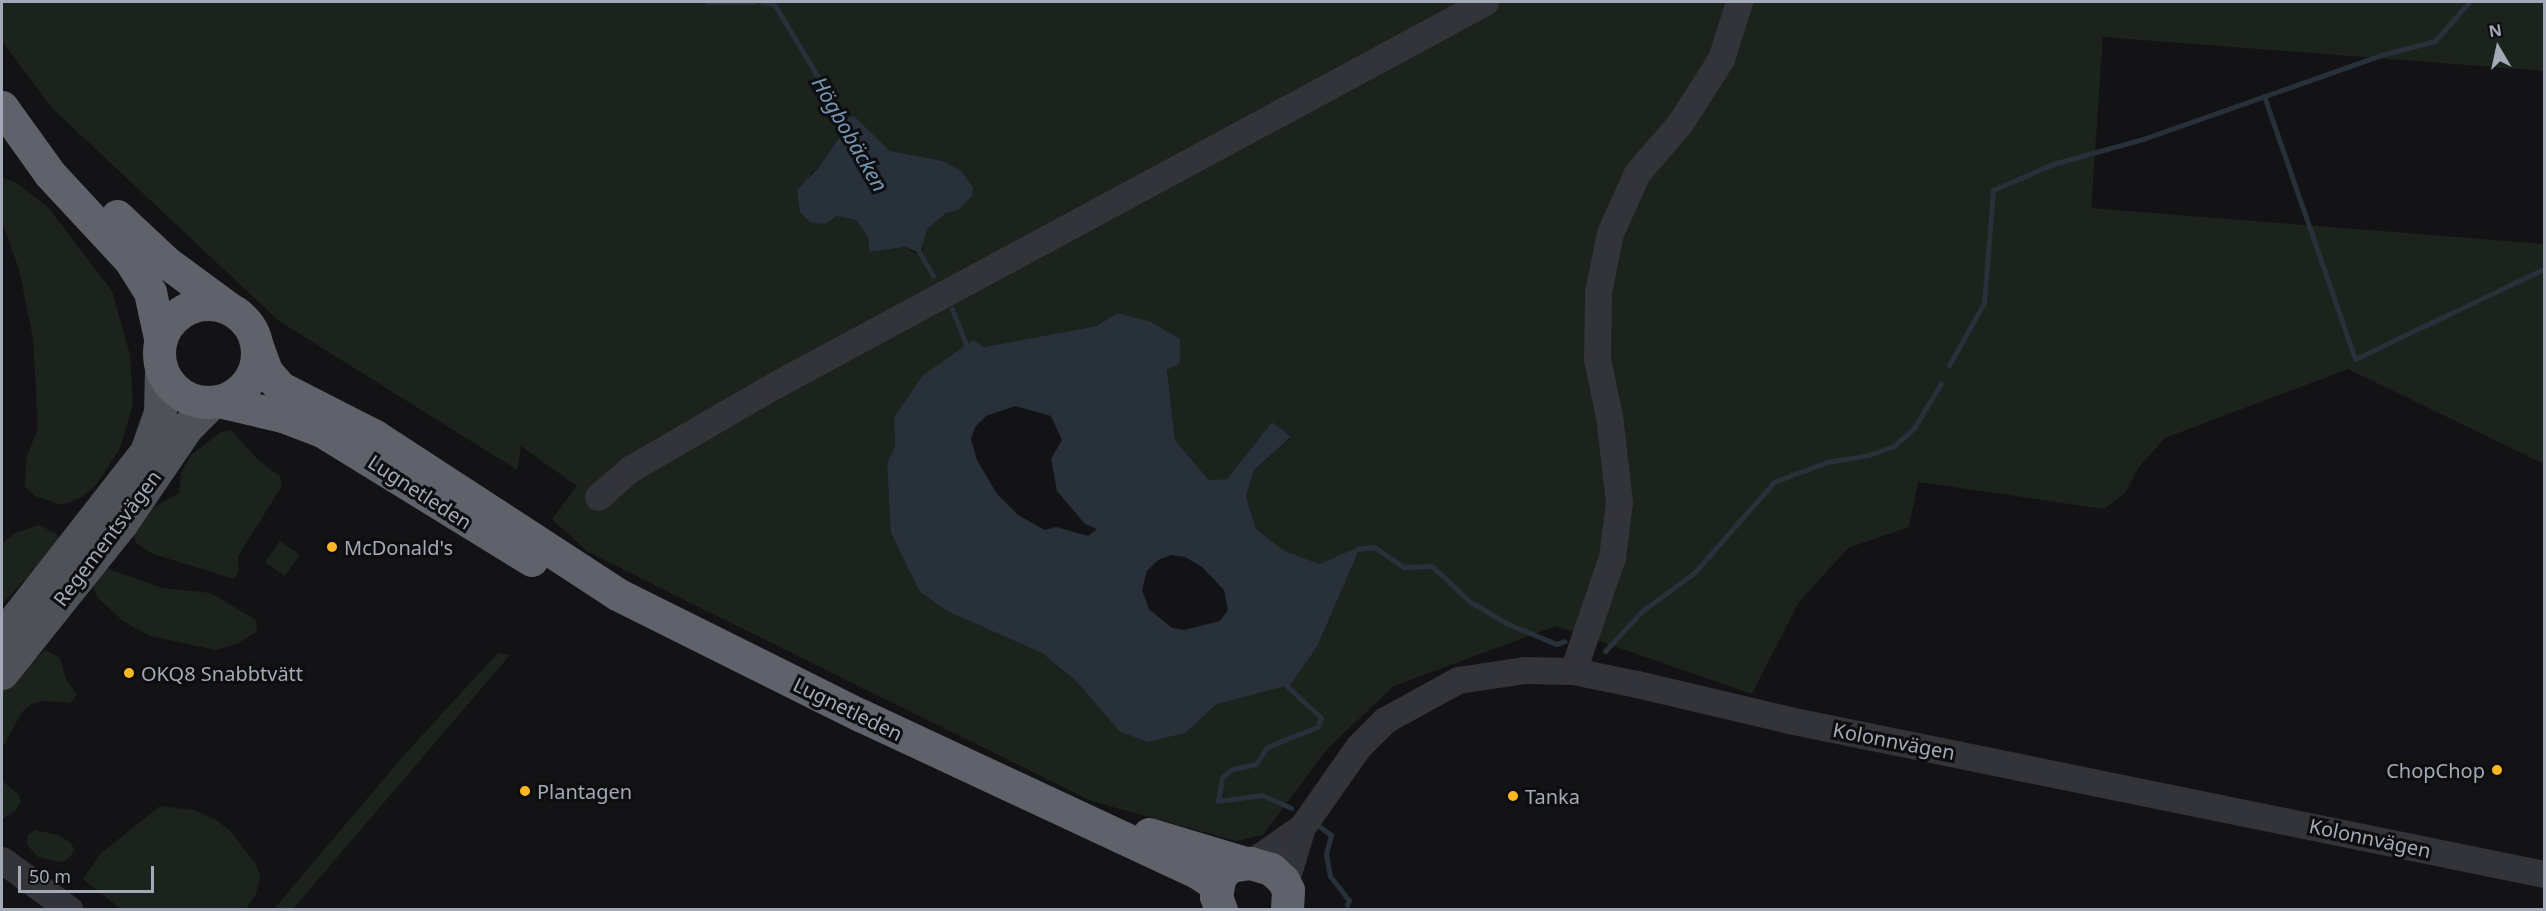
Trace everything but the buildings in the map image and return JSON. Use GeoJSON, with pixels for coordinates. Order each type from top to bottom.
{"type":"FeatureCollection","features":[{"type":"Feature","properties":{"kind":"highway"},"geometry":{"type":"LineString","coordinates":[[2,107],[28,138],[50,174],[118,244],[142,277],[150,292],[161,354],[181,394],[215,402],[239,391],[248,381],[256,364],[257,346],[246,321],[166,262],[61,162],[28,138]]}},
{"type":"Feature","properties":{"kind":"highway"},"geometry":{"type":"LineString","coordinates":[[161,354],[171,319],[189,307],[207,303],[229,308]]}},
{"type":"Feature","properties":{"kind":"highway","name":"Lugnetleden"},"geometry":{"type":"LineString","coordinates":[[257,346],[266,371],[281,388],[383,441],[617,594],[860,715],[1082,818],[1217,900]]}},
{"type":"Feature","properties":{"kind":"highway","name":"Lugnetleden"},"geometry":{"type":"LineString","coordinates":[[215,402],[283,416],[322,431],[422,496],[560,576],[617,594]]}},
{"type":"Feature","properties":{"kind":"highway","name":"Lugnetleden"},"geometry":{"type":"LineString","coordinates":[[1082,818],[1195,845],[1271,869],[1293,898]]}},
{"type":"Feature","properties":{"kind":"highway"},"geometry":{"type":"LineString","coordinates":[[1217,900],[1227,868],[1247,863]]}},
{"type":"Feature","properties":{"kind":"main road","name":"Regementsvägen"},"geometry":{"type":"LineString","coordinates":[[2,673],[111,517],[151,441],[160,412],[161,354]]}},
{"type":"Feature","properties":{"kind":"main road","name":"Regementsvägen"},"geometry":{"type":"LineString","coordinates":[[2,636],[111,517],[187,427],[215,402]]}},
{"type":"Feature","properties":{"kind":"street"},"geometry":{"type":"LineString","coordinates":[[598,497],[630,469],[775,385],[1485,2]]}},
{"type":"Feature","properties":{"kind":"street"},"geometry":{"type":"LineString","coordinates":[[1573,671],[1612,557],[1619,502],[1610,416],[1597,359],[1598,292],[1610,233],[1637,173],[1680,123],[1721,59],[1739,2]]}},
{"type":"Feature","properties":{"kind":"street","name":"Kolonnvägen"},"geometry":{"type":"LineString","coordinates":[[1247,863],[1302,827],[1358,747],[1384,720],[1413,701],[1469,678],[1524,670],[1573,671],[1789,720],[2544,874]]}},
{"type":"Feature","properties":{"kind":"street","name":"Kolonnvägen"},"geometry":{"type":"LineString","coordinates":[[1293,898],[1302,827]]}},
{"type":"Feature","properties":{"kind":"street"},"geometry":{"type":"LineString","coordinates":[[2,860],[70,909]]}},
{"type":"Feature","properties":{"kind":"shaded area"},"geometry":{"type":"Polygon","coordinates":[[[2,2],[2544,2],[2544,71],[2103,37],[2091,208],[2544,244],[2544,464],[2348,369],[2165,438],[2139,467],[2125,493],[2104,509],[1918,482],[1909,527],[1848,548],[1799,602],[1752,694],[1556,626],[1394,686],[1327,749],[1263,835],[1236,841],[1091,801],[588,552],[552,519],[577,486],[521,446],[517,470],[279,321],[52,108],[2,41],[2,2]],[[854,116],[839,120],[840,135],[819,167],[810,174],[825,224],[837,216],[856,220],[868,237],[869,252],[905,247],[916,254],[923,250],[922,239],[927,229],[946,213],[958,210],[943,161],[890,151],[854,116]],[[1117,313],[1097,326],[984,347],[972,341],[923,375],[894,417],[895,446],[887,463],[920,592],[947,611],[1042,653],[1076,681],[1119,731],[1185,733],[1217,704],[1290,685],[1317,647],[1361,547],[1319,564],[1283,550],[1256,529],[1246,497],[1254,470],[1291,438],[1272,422],[1227,479],[1209,480],[1175,440],[1167,370],[1117,313]]]}},
{"type":"Feature","properties":{"kind":"shaded area"},"geometry":{"type":"Polygon","coordinates":[[[2,178],[15,182],[47,206],[112,291],[130,355],[133,404],[120,448],[97,484],[82,497],[62,505],[35,496],[25,487],[26,459],[38,428],[33,338],[19,269],[2,222],[2,178]]]}},
{"type":"Feature","properties":{"kind":"shaded area"},"geometry":{"type":"Polygon","coordinates":[[[231,430],[259,461],[280,476],[282,486],[238,556],[239,570],[234,579],[153,554],[137,544],[134,536],[135,526],[145,512],[179,493],[181,472],[191,455],[221,432],[231,430]]]}},
{"type":"Feature","properties":{"kind":"shaded area"},"geometry":{"type":"Polygon","coordinates":[[[39,525],[57,534],[60,543],[2,604],[2,543],[15,533],[39,525]]]}},
{"type":"Feature","properties":{"kind":"shaded area"},"geometry":{"type":"Polygon","coordinates":[[[280,541],[300,555],[285,576],[265,562],[280,541]]]}},
{"type":"Feature","properties":{"kind":"shaded area"},"geometry":{"type":"Polygon","coordinates":[[[106,568],[162,588],[211,593],[256,620],[257,631],[237,644],[215,650],[150,636],[123,621],[97,597],[90,578],[106,568]]]}},
{"type":"Feature","properties":{"kind":"shaded area"},"geometry":{"type":"Polygon","coordinates":[[[45,650],[60,658],[66,679],[77,695],[70,703],[45,701],[31,704],[22,712],[2,748],[2,687],[45,650]]]}},
{"type":"Feature","properties":{"kind":"shaded area"},"geometry":{"type":"Polygon","coordinates":[[[498,653],[510,655],[293,909],[274,909],[405,754],[498,653]]]}},
{"type":"Feature","properties":{"kind":"shaded area"},"geometry":{"type":"Polygon","coordinates":[[[2,781],[18,794],[21,801],[15,811],[2,819],[2,781]]]}},
{"type":"Feature","properties":{"kind":"shaded area"},"geometry":{"type":"Polygon","coordinates":[[[160,806],[194,810],[215,819],[230,831],[256,864],[260,876],[256,894],[246,909],[121,909],[83,879],[101,853],[160,806]]]}},
{"type":"Feature","properties":{"kind":"shaded area"},"geometry":{"type":"Polygon","coordinates":[[[35,830],[58,835],[70,842],[75,850],[67,860],[59,862],[38,857],[27,845],[28,835],[35,830]]]}},
{"type":"Feature","properties":{"kind":"water"},"geometry":{"type":"Polygon","coordinates":[[[854,116],[890,151],[943,161],[960,170],[973,187],[972,196],[958,210],[946,213],[927,229],[920,253],[905,247],[869,252],[868,237],[856,220],[837,216],[825,224],[811,223],[800,212],[797,190],[819,167],[840,136],[839,120],[854,116]]]}},
{"type":"Feature","properties":{"kind":"water"},"geometry":{"type":"Polygon","coordinates":[[[1117,313],[1151,322],[1180,339],[1180,363],[1167,370],[1175,440],[1209,480],[1227,479],[1272,422],[1291,437],[1254,470],[1246,497],[1256,529],[1283,550],[1319,564],[1361,546],[1317,647],[1290,685],[1217,704],[1185,733],[1147,742],[1119,731],[1076,681],[1042,653],[947,611],[920,592],[891,533],[887,463],[895,446],[894,417],[923,375],[973,340],[984,347],[1097,326],[1117,313]],[[1015,406],[986,416],[975,427],[971,439],[977,460],[997,494],[1018,515],[1045,530],[1056,527],[1088,536],[1097,529],[1085,524],[1057,491],[1051,459],[1062,440],[1051,416],[1015,406]],[[1171,555],[1158,560],[1147,571],[1142,590],[1149,609],[1172,628],[1184,630],[1220,621],[1228,610],[1224,590],[1202,567],[1185,557],[1171,555]]]}},
{"type":"Feature","properties":{"kind":"waterway","name":"Högbobäcken"},"geometry":{"type":"LineString","coordinates":[[708,2],[754,2]]}},
{"type":"Feature","properties":{"kind":"waterway","name":"Högbobäcken"},"geometry":{"type":"LineString","coordinates":[[761,2],[774,4],[847,125]]}},
{"type":"Feature","properties":{"kind":"waterway"},"geometry":{"type":"LineString","coordinates":[[1949,365],[1984,303],[1993,190],[2053,164],[2143,139],[2385,54],[2435,41],[2469,2]]}},
{"type":"Feature","properties":{"kind":"waterway"},"geometry":{"type":"LineString","coordinates":[[2264,96],[2355,359],[2544,269]]}},
{"type":"Feature","properties":{"kind":"waterway","name":"Högbobäcken"},"geometry":{"type":"LineString","coordinates":[[917,248],[933,276]]}},
{"type":"Feature","properties":{"kind":"waterway","name":"Högbobäcken"},"geometry":{"type":"LineString","coordinates":[[952,309],[969,352]]}},
{"type":"Feature","properties":{"kind":"waterway"},"geometry":{"type":"LineString","coordinates":[[1605,651],[1642,611],[1694,573],[1774,482],[1827,462],[1869,455],[1894,446],[1914,428],[1941,383]]}},
{"type":"Feature","properties":{"kind":"waterway"},"geometry":{"type":"LineString","coordinates":[[1357,549],[1374,547],[1404,567],[1432,566],[1469,601],[1506,623],[1556,644],[1565,641]]}},
{"type":"Feature","properties":{"kind":"waterway","name":"Högbobäcken"},"geometry":{"type":"LineString","coordinates":[[1284,683],[1321,718],[1317,727],[1267,747],[1256,764],[1232,769],[1222,777],[1218,801],[1262,795],[1291,808]]}},
{"type":"Feature","properties":{"kind":"waterway","name":"Högbobäcken"},"geometry":{"type":"LineString","coordinates":[[1319,826],[1331,835],[1326,854],[1330,876],[1349,900],[1347,905]]}},
{"type":"Feature","properties":{"kind":"place","name":"McDonald's"},"geometry":{"type":"Point","coordinates":[332,547]}},
{"type":"Feature","properties":{"kind":"place","name":"OKQ8 Snabbtvätt"},"geometry":{"type":"Point","coordinates":[129,673]}},
{"type":"Feature","properties":{"kind":"place","name":"ChopChop"},"geometry":{"type":"Point","coordinates":[2497,770]}},
{"type":"Feature","properties":{"kind":"place","name":"Plantagen"},"geometry":{"type":"Point","coordinates":[525,791]}},
{"type":"Feature","properties":{"kind":"place","name":"Tanka"},"geometry":{"type":"Point","coordinates":[1513,796]}}]}
